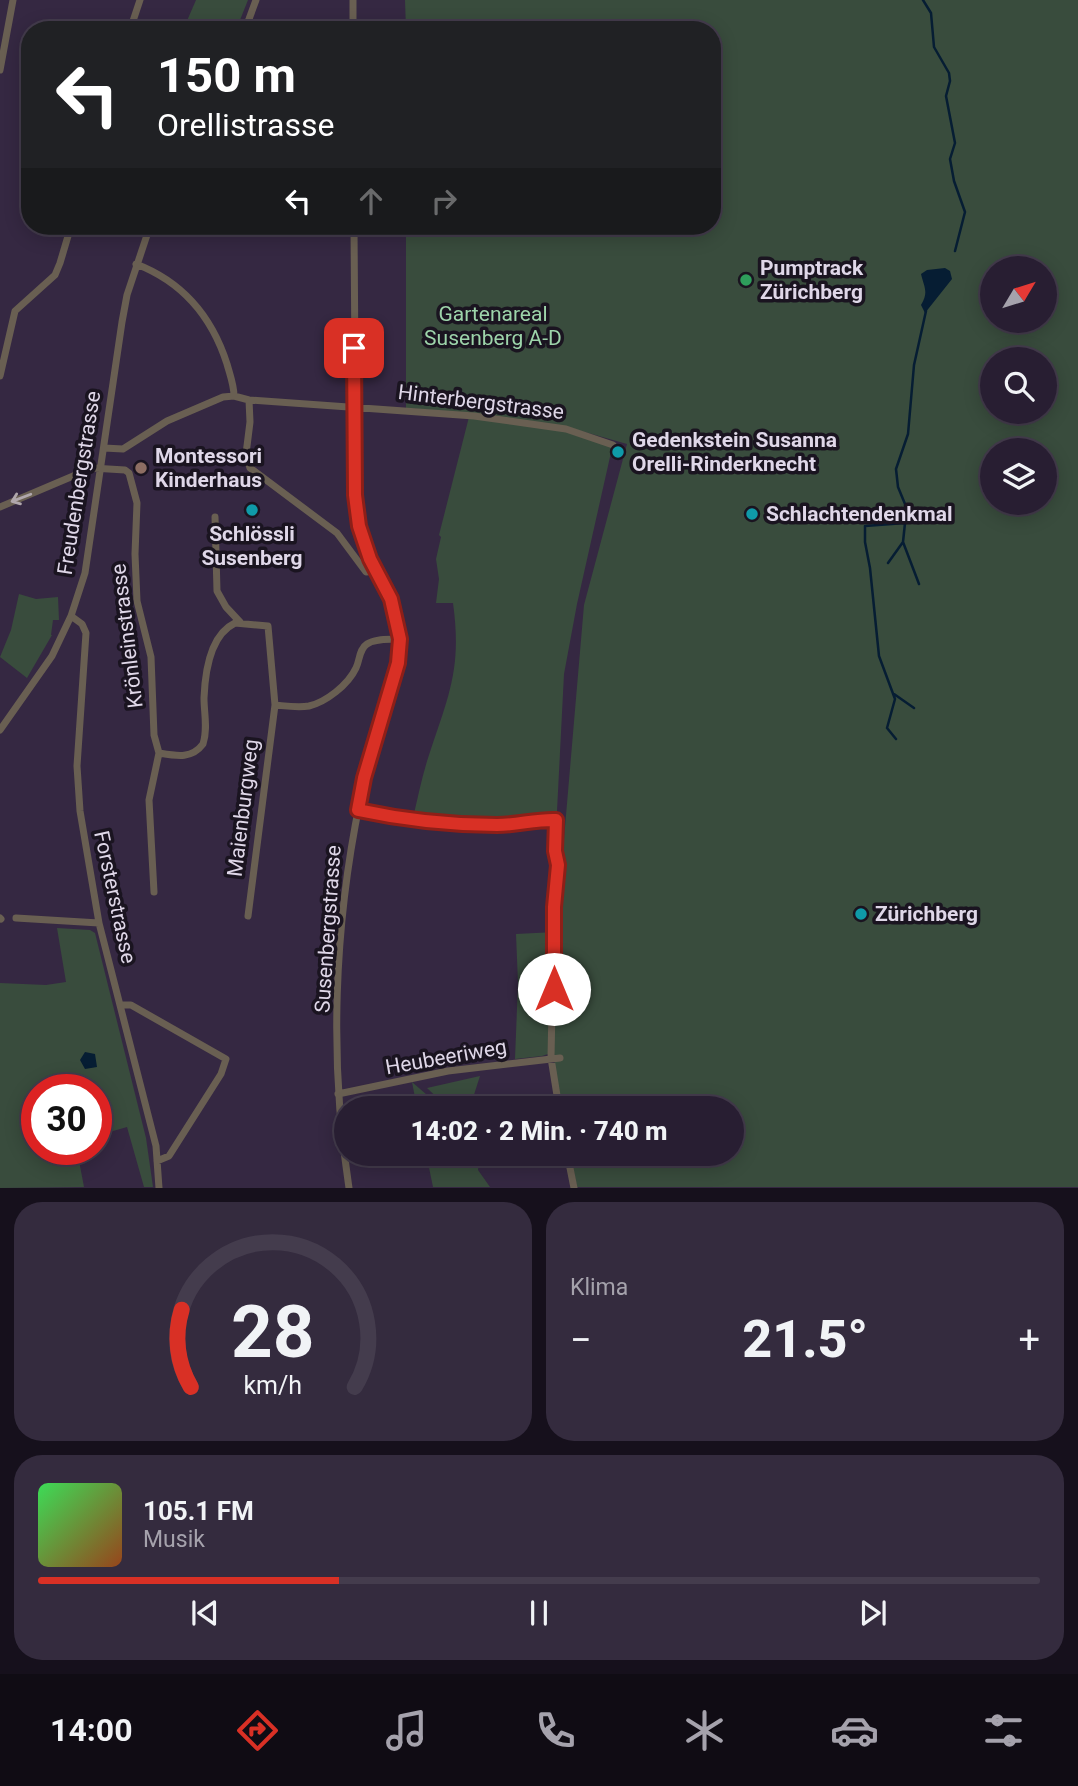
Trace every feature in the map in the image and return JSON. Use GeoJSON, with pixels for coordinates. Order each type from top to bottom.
{"type":"FeatureCollection","features":[{"type":"Feature","properties":{"kind":"street"},"geometry":{"type":"LineString","coordinates":[[0,70],[13,0]]}},
{"type":"Feature","properties":{"kind":"street"},"geometry":{"type":"LineString","coordinates":[[133,21],[141,0]]}},
{"type":"Feature","properties":{"kind":"street"},"geometry":{"type":"LineString","coordinates":[[248,21],[256,0]]}},
{"type":"Feature","properties":{"kind":"street"},"geometry":{"type":"LineString","coordinates":[[353,0],[353,21]]}},
{"type":"Feature","properties":{"kind":"street"},"geometry":{"type":"LineString","coordinates":[[0,376],[15,311],[55,275],[69,235]]}},
{"type":"Feature","properties":{"kind":"street","name":"Freudenbergstrasse"},"geometry":{"type":"LineString","coordinates":[[0,730],[52,656],[71,616],[85,573],[121,322],[147,235]]}},
{"type":"Feature","properties":{"kind":"street","name":"Susenbergstrasse"},"geometry":{"type":"LineString","coordinates":[[349,1188],[338,1094],[338,1014],[343,910],[350,852],[364,778],[398,663],[400,639],[391,599],[366,548],[356,506],[354,235]]}},
{"type":"Feature","properties":{"kind":"street"},"geometry":{"type":"LineString","coordinates":[[104,448],[123,449],[167,421],[223,397],[234,396],[222,351],[212,329],[194,302],[170,280],[136,264]]}},
{"type":"Feature","properties":{"kind":"street","name":"Hinterbergstrasse"},"geometry":{"type":"LineString","coordinates":[[234,396],[250,400],[474,416],[581,433],[613,445]]}},
{"type":"Feature","properties":{"kind":"street"},"geometry":{"type":"LineString","coordinates":[[250,400],[246,454],[250,468],[337,533],[366,572],[376,571]]}},
{"type":"Feature","properties":{"kind":"street"},"geometry":{"type":"LineString","coordinates":[[0,507],[86,470],[101,467]]}},
{"type":"Feature","properties":{"kind":"street","name":"Krönleinstrasse"},"geometry":{"type":"LineString","coordinates":[[101,467],[127,471],[135,492],[137,601],[151,657],[154,735],[159,753]]}},
{"type":"Feature","properties":{"kind":"street"},"geometry":{"type":"LineString","coordinates":[[215,517],[217,591],[220,599],[240,622]]}},
{"type":"Feature","properties":{"kind":"street","name":"Forsterstrasse"},"geometry":{"type":"LineString","coordinates":[[71,616],[82,624],[86,634],[78,726],[78,788],[99,923],[156,1146],[159,1188]]}},
{"type":"Feature","properties":{"kind":"street"},"geometry":{"type":"LineString","coordinates":[[154,892],[149,876],[149,800],[159,753],[187,756],[204,744],[204,696],[220,632],[240,622],[265,625],[269,628],[275,705],[299,707],[319,701],[350,678],[366,644],[400,639]]}},
{"type":"Feature","properties":{"kind":"street","name":"Maienburgweg"},"geometry":{"type":"LineString","coordinates":[[248,916],[275,705]]}},
{"type":"Feature","properties":{"kind":"street"},"geometry":{"type":"LineString","coordinates":[[358,810],[426,822],[498,825],[556,820],[555,851],[558,865],[554,907],[551,1058],[557,1096]]}},
{"type":"Feature","properties":{"kind":"street"},"geometry":{"type":"LineString","coordinates":[[16,918],[99,923]]}},
{"type":"Feature","properties":{"kind":"street"},"geometry":{"type":"LineString","coordinates":[[121,1005],[131,1005],[226,1059],[220,1074],[169,1156],[157,1161]]}},
{"type":"Feature","properties":{"kind":"street","name":"Heubeeriweg"},"geometry":{"type":"LineString","coordinates":[[338,1094],[448,1071],[560,1058]]}},
{"type":"Feature","properties":{"kind":"street"},"geometry":{"type":"LineString","coordinates":[[570,1166],[574,1188]]}},
{"type":"Feature","properties":{"kind":"green space"},"geometry":{"type":"Polygon","coordinates":[[[196,0],[248,0],[240,21],[187,21],[196,0]]]}},
{"type":"Feature","properties":{"kind":"green space","name":"Zürichberg"},"geometry":{"type":"Polygon","coordinates":[[[405,0],[1078,0],[1078,1187],[577,1187],[573,1166],[744,1166],[744,1096],[560,1096],[554,1052],[515,1059],[518,983],[516,934],[556,932],[584,605],[627,444],[567,427],[612,448],[564,674],[557,811],[554,815],[512,823],[413,818],[448,698],[455,664],[453,603],[436,603],[439,579],[436,559],[441,537],[439,535],[470,413],[406,408],[406,235],[721,235],[721,21],[406,21],[405,0]]]}},
{"type":"Feature","properties":{"kind":"green space"},"geometry":{"type":"Polygon","coordinates":[[[19,594],[36,599],[58,597],[59,620],[53,620],[52,635],[27,678],[0,657],[11,630],[19,594]]]}},
{"type":"Feature","properties":{"kind":"green space"},"geometry":{"type":"Polygon","coordinates":[[[57,928],[90,930],[95,933],[146,1138],[153,1187],[144,1187],[127,1127],[112,1131],[112,1074],[21,1074],[21,1165],[80,1165],[84,1187],[0,1188],[0,983],[46,985],[66,982],[57,928]]]}},
{"type":"Feature","properties":{"kind":"green space"},"geometry":{"type":"Polygon","coordinates":[[[480,1076],[474,1096],[435,1096],[427,1088],[480,1076]]]}},
{"type":"Feature","properties":{"kind":"green space"},"geometry":{"type":"Polygon","coordinates":[[[412,1082],[428,1096],[415,1096],[412,1082]]]}},
{"type":"Feature","properties":{"kind":"green space"},"geometry":{"type":"Polygon","coordinates":[[[429,1166],[478,1166],[478,1170],[490,1187],[433,1187],[429,1166]]]}},
{"type":"Feature","properties":{"kind":"water"},"geometry":{"type":"Polygon","coordinates":[[[945,268],[950,271],[952,279],[925,313],[921,305],[925,293],[921,274],[927,270],[945,268]]]}},
{"type":"Feature","properties":{"kind":"water"},"geometry":{"type":"Polygon","coordinates":[[[85,1052],[95,1054],[97,1067],[85,1069],[80,1060],[85,1052]]]}},
{"type":"Feature","properties":{"kind":"waterway"},"geometry":{"type":"LineString","coordinates":[[923,0],[931,13],[934,47],[949,73],[946,96],[955,143],[950,159],[954,181],[965,212],[955,251]]}},
{"type":"Feature","properties":{"kind":"waterway"},"geometry":{"type":"LineString","coordinates":[[905,512],[896,469],[908,434],[914,365],[926,311]]}},
{"type":"Feature","properties":{"kind":"waterway"},"geometry":{"type":"LineString","coordinates":[[888,563],[903,542],[905,523],[865,526],[879,656],[895,699],[887,728],[896,739]]}},
{"type":"Feature","properties":{"kind":"waterway"},"geometry":{"type":"LineString","coordinates":[[903,542],[919,584]]}},
{"type":"Feature","properties":{"kind":"waterway"},"geometry":{"type":"LineString","coordinates":[[894,694],[914,708]]}},
{"type":"Feature","properties":{"kind":"place","name":"Pumptrack Zürichberg"},"geometry":{"type":"Point","coordinates":[746,280]}},
{"type":"Feature","properties":{"kind":"place","name":"Gedenkstein Susanna Orelli-Rinderknecht"},"geometry":{"type":"Point","coordinates":[618,452]}},
{"type":"Feature","properties":{"kind":"place","name":"Montessori Kinderhaus"},"geometry":{"type":"Point","coordinates":[141,468]}},
{"type":"Feature","properties":{"kind":"place","name":"Schlössli Susenberg"},"geometry":{"type":"Point","coordinates":[252,510]}},
{"type":"Feature","properties":{"kind":"place","name":"Schlachtendenkmal"},"geometry":{"type":"Point","coordinates":[752,514]}},
{"type":"Feature","properties":{"kind":"place","name":"Zürichberg"},"geometry":{"type":"Point","coordinates":[861,914]}},
{"type":"Feature","properties":{"kind":"route"},"geometry":{"type":"LineString","coordinates":[[354,348],[355,495],[359,526],[370,559],[391,599],[400,639],[398,663],[364,778],[358,810],[416,821],[498,825],[556,820],[555,851],[558,865],[554,907],[554,989]]}},
{"type":"Feature","properties":{"kind":"park label","name":"Gartenareal Susenberg A-D"},"geometry":{"type":"Point","coordinates":[493,326]}}]}
